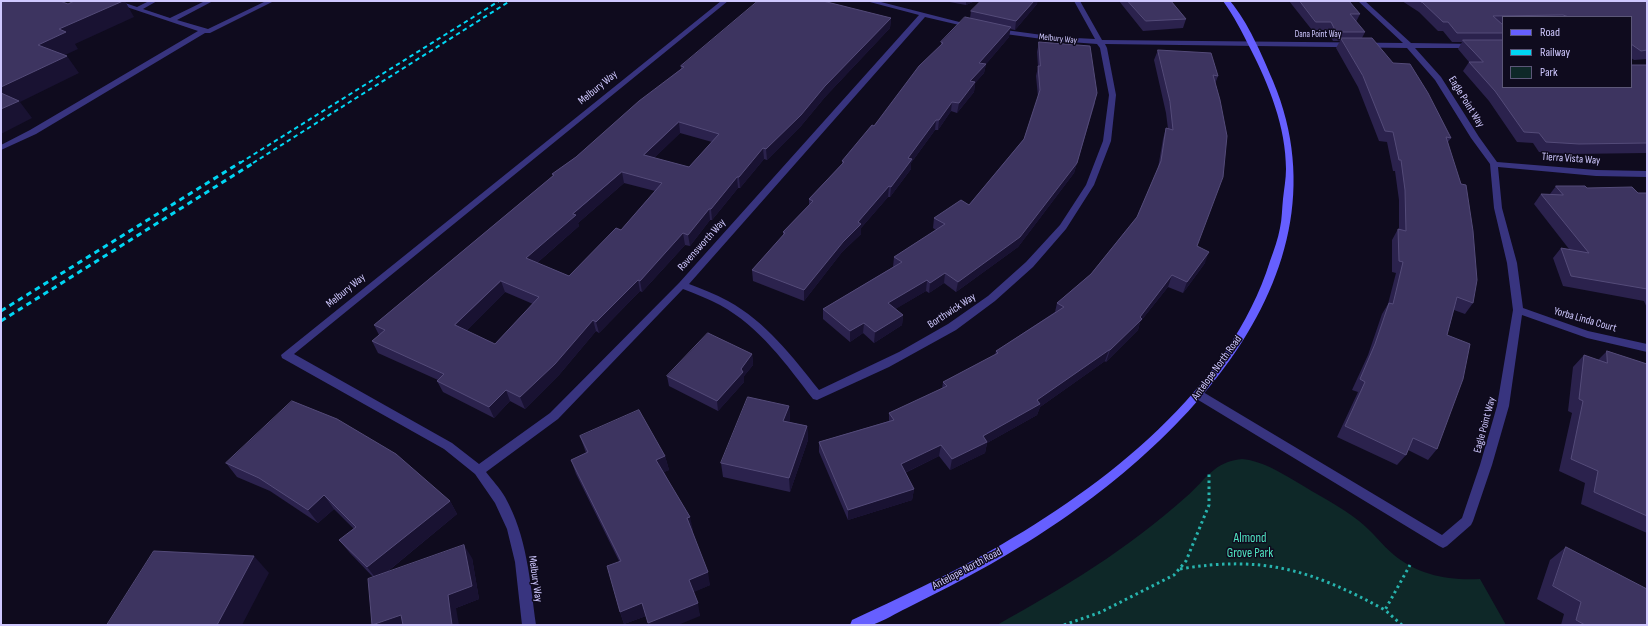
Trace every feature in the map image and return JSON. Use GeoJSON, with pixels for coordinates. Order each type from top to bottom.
{"type":"FeatureCollection","features":[{"type":"Feature","properties":{"kind":"main road","name":"Antelope North Road"},"geometry":{"type":"LineString","coordinates":[[857,625],[949,579],[1016,543],[1088,495],[1149,445],[1199,395],[1235,347],[1257,308],[1273,271],[1286,227],[1290,185],[1289,154],[1285,124],[1279,103],[1266,70],[1235,11],[1226,1]]}},
{"type":"Feature","properties":{"kind":"street"},"geometry":{"type":"LineString","coordinates":[[112,1],[208,32],[271,1]]}},
{"type":"Feature","properties":{"kind":"street"},"geometry":{"type":"LineString","coordinates":[[138,9],[154,1]]}},
{"type":"Feature","properties":{"kind":"street"},"geometry":{"type":"LineString","coordinates":[[171,20],[210,1]]}},
{"type":"Feature","properties":{"kind":"street","name":"Melbury Way"},"geometry":{"type":"LineString","coordinates":[[529,625],[521,562],[513,529],[500,500],[479,471],[448,446],[286,355],[725,1]]}},
{"type":"Feature","properties":{"kind":"street","name":"Melbury Way"},"geometry":{"type":"LineString","coordinates":[[869,1],[983,28],[1057,39],[1101,42],[1251,44]]}},
{"type":"Feature","properties":{"kind":"street"},"geometry":{"type":"LineString","coordinates":[[1077,1],[1101,42]]}},
{"type":"Feature","properties":{"kind":"street","name":"Eagle Point Way"},"geometry":{"type":"LineString","coordinates":[[1199,395],[1443,542],[1467,521],[1486,466],[1503,406],[1518,310],[1512,263],[1498,208],[1494,164],[1475,138],[1438,79],[1409,45],[1361,1]]}},
{"type":"Feature","properties":{"kind":"street","name":"Ravensworth Way"},"geometry":{"type":"LineString","coordinates":[[479,471],[518,444],[554,416],[682,285],[924,14]]}},
{"type":"Feature","properties":{"kind":"street"},"geometry":{"type":"LineString","coordinates":[[1,148],[33,132],[205,30]]}},
{"type":"Feature","properties":{"kind":"street","name":"Borthwick Way"},"geometry":{"type":"LineString","coordinates":[[682,285],[724,303],[753,322],[778,345],[817,396],[892,361],[952,327],[993,297],[1035,261],[1062,230],[1083,200],[1098,170],[1108,142],[1112,114],[1112,83],[1101,42]]}},
{"type":"Feature","properties":{"kind":"street","name":"Dana Point Way"},"geometry":{"type":"LineString","coordinates":[[1251,44],[1479,46]]}},
{"type":"Feature","properties":{"kind":"street","name":"Tierra Vista Way"},"geometry":{"type":"LineString","coordinates":[[1494,164],[1596,173],[1647,174]]}},
{"type":"Feature","properties":{"kind":"street","name":"Yorba Linda Court"},"geometry":{"type":"LineString","coordinates":[[1518,310],[1588,334],[1647,348]]}},
{"type":"Feature","properties":{"kind":"path"},"geometry":{"type":"LineString","coordinates":[[1064,625],[1101,612],[1142,593],[1174,575],[1186,561],[1209,505],[1209,474]]}},
{"type":"Feature","properties":{"kind":"path"},"geometry":{"type":"LineString","coordinates":[[1179,569],[1202,564],[1223,562],[1278,566],[1314,575],[1336,584],[1385,610],[1402,625]]}},
{"type":"Feature","properties":{"kind":"path"},"geometry":{"type":"LineString","coordinates":[[1385,610],[1410,565]]}},
{"type":"Feature","properties":{"kind":"green space","name":"Almond Grove Park"},"geometry":{"type":"Polygon","coordinates":[[[1242,459],[1270,467],[1336,505],[1364,525],[1385,547],[1403,562],[1424,572],[1446,578],[1480,579],[1506,625],[997,625],[1071,582],[1142,534],[1186,497],[1211,472],[1224,464],[1242,459]]]}},
{"type":"Feature","properties":{"kind":"building"},"geometry":{"type":"Polygon","coordinates":[[[1,1],[60,1],[68,4],[74,1],[123,1],[59,29],[66,32],[38,45],[67,56],[1,87],[1,1]]]}},
{"type":"Feature","properties":{"kind":"building"},"geometry":{"type":"Polygon","coordinates":[[[758,1],[823,1],[891,18],[825,86],[801,115],[766,149],[763,148],[688,235],[683,233],[640,281],[638,280],[596,322],[593,320],[555,364],[520,397],[506,390],[489,407],[437,381],[444,374],[372,341],[385,330],[374,325],[554,175],[552,174],[576,157],[639,101],[684,67],[681,66],[758,1]],[[679,122],[644,155],[689,167],[719,134],[679,122]],[[622,172],[573,214],[576,215],[526,258],[569,276],[616,228],[621,230],[662,183],[622,172]],[[501,281],[455,325],[495,344],[539,297],[501,281]]]}},
{"type":"Feature","properties":{"kind":"building"},"geometry":{"type":"Polygon","coordinates":[[[981,1],[1034,1],[1016,21],[971,11],[981,1]]]}},
{"type":"Feature","properties":{"kind":"building"},"geometry":{"type":"Polygon","coordinates":[[[1128,1],[1171,1],[1186,19],[1146,21],[1128,1]]]}},
{"type":"Feature","properties":{"kind":"building"},"geometry":{"type":"Polygon","coordinates":[[[1300,1],[1349,1],[1360,14],[1350,14],[1365,32],[1336,32],[1331,22],[1316,22],[1300,1]]]}},
{"type":"Feature","properties":{"kind":"building"},"geometry":{"type":"Polygon","coordinates":[[[1420,1],[1647,1],[1647,50],[1641,51],[1632,45],[1632,16],[1493,16],[1502,24],[1502,33],[1457,33],[1448,22],[1443,22],[1420,1]]]}},
{"type":"Feature","properties":{"kind":"building"},"geometry":{"type":"Polygon","coordinates":[[[965,17],[1011,27],[979,63],[986,64],[970,81],[975,82],[959,103],[952,102],[939,120],[936,120],[908,158],[912,159],[891,187],[889,186],[858,222],[861,224],[843,242],[804,290],[752,270],[785,233],[783,232],[813,201],[809,199],[844,162],[842,161],[872,125],[874,126],[919,66],[943,43],[941,42],[965,17]]]}},
{"type":"Feature","properties":{"kind":"building"},"geometry":{"type":"Polygon","coordinates":[[[1341,38],[1372,38],[1393,63],[1410,64],[1428,93],[1451,138],[1446,137],[1461,184],[1466,185],[1473,231],[1477,280],[1473,303],[1457,297],[1447,335],[1470,344],[1463,379],[1437,449],[1413,438],[1406,455],[1345,426],[1365,382],[1360,379],[1375,344],[1389,303],[1393,304],[1403,262],[1399,261],[1398,229],[1406,231],[1405,190],[1401,160],[1399,160],[1393,132],[1385,131],[1363,76],[1341,38]]]}},
{"type":"Feature","properties":{"kind":"building"},"geometry":{"type":"Polygon","coordinates":[[[1463,40],[1502,40],[1502,88],[1632,88],[1632,65],[1647,65],[1647,143],[1579,144],[1546,142],[1539,133],[1524,132],[1495,91],[1469,62],[1483,62],[1463,40]]]}},
{"type":"Feature","properties":{"kind":"building"},"geometry":{"type":"Polygon","coordinates":[[[1039,42],[1090,46],[1097,93],[1077,163],[1020,237],[958,282],[945,273],[930,283],[927,280],[888,303],[903,315],[875,332],[864,323],[850,331],[823,309],[902,262],[894,257],[945,224],[934,218],[961,200],[969,205],[1024,139],[1040,90],[1038,66],[1040,66],[1039,42]]]}},
{"type":"Feature","properties":{"kind":"building"},"geometry":{"type":"Polygon","coordinates":[[[1158,50],[1211,53],[1218,76],[1213,75],[1220,100],[1227,136],[1223,177],[1197,246],[1209,252],[1187,282],[1172,275],[1140,317],[1142,319],[1110,350],[1037,400],[1040,404],[983,436],[987,442],[952,459],[941,445],[901,464],[914,489],[848,510],[819,442],[894,420],[889,413],[947,386],[943,382],[998,353],[996,351],[1064,307],[1057,303],[1091,274],[1137,217],[1161,161],[1166,128],[1173,130],[1170,102],[1158,50]]]}},
{"type":"Feature","properties":{"kind":"building"},"geometry":{"type":"Polygon","coordinates":[[[1,93],[19,101],[1,109],[1,93]]]}},
{"type":"Feature","properties":{"kind":"building"},"geometry":{"type":"Polygon","coordinates":[[[1556,186],[1585,186],[1587,188],[1632,187],[1638,193],[1647,193],[1647,289],[1571,276],[1561,248],[1589,253],[1541,194],[1563,195],[1556,186]]]}},
{"type":"Feature","properties":{"kind":"building"},"geometry":{"type":"Polygon","coordinates":[[[708,333],[752,354],[741,369],[743,372],[717,401],[667,376],[708,333]]]}},
{"type":"Feature","properties":{"kind":"building"},"geometry":{"type":"Polygon","coordinates":[[[1607,351],[1647,364],[1647,516],[1594,492],[1598,471],[1571,459],[1583,401],[1579,399],[1584,355],[1607,363],[1607,351]]]}},
{"type":"Feature","properties":{"kind":"building"},"geometry":{"type":"Polygon","coordinates":[[[748,397],[789,406],[783,421],[807,426],[789,478],[721,463],[748,397]]]}},
{"type":"Feature","properties":{"kind":"building"},"geometry":{"type":"Polygon","coordinates":[[[292,401],[337,419],[396,454],[450,501],[367,567],[339,540],[356,527],[324,495],[308,510],[259,478],[226,463],[292,401]]]}},
{"type":"Feature","properties":{"kind":"building"},"geometry":{"type":"Polygon","coordinates":[[[639,410],[665,456],[656,460],[690,517],[687,518],[708,572],[689,580],[698,603],[648,623],[642,603],[620,612],[607,566],[621,561],[571,460],[588,452],[580,436],[639,410]]]}},
{"type":"Feature","properties":{"kind":"building"},"geometry":{"type":"Polygon","coordinates":[[[464,545],[472,586],[448,595],[452,625],[403,625],[401,615],[372,625],[368,579],[464,545]]]}},
{"type":"Feature","properties":{"kind":"building"},"geometry":{"type":"Polygon","coordinates":[[[1566,547],[1647,589],[1647,625],[1585,625],[1576,620],[1581,602],[1553,586],[1566,547]]]}},
{"type":"Feature","properties":{"kind":"building"},"geometry":{"type":"Polygon","coordinates":[[[154,551],[254,556],[217,625],[107,625],[154,551]]]}},
{"type":"Feature","properties":{"kind":"railway"},"geometry":{"type":"LineString","coordinates":[[240,163],[499,1]]}},
{"type":"Feature","properties":{"kind":"railway"},"geometry":{"type":"LineString","coordinates":[[253,163],[510,1]]}},
{"type":"Feature","properties":{"kind":"railway"},"geometry":{"type":"LineString","coordinates":[[1,311],[241,162]]}},
{"type":"Feature","properties":{"kind":"railway"},"geometry":{"type":"LineString","coordinates":[[1,321],[255,162]]}}]}
